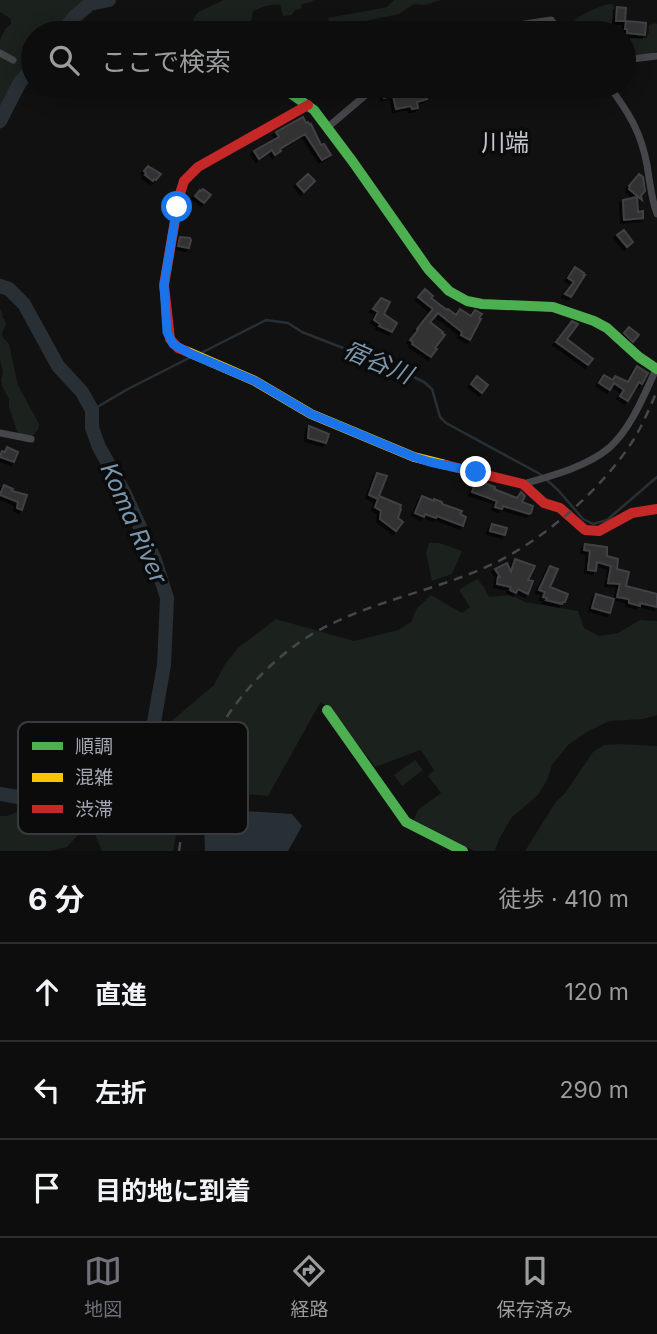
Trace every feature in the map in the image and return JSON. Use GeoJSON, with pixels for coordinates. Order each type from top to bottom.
{"type":"FeatureCollection","features":[{"type":"Feature","properties":{"kind":"street"},"geometry":{"type":"LineString","coordinates":[[0,53],[13,60]]}},
{"type":"Feature","properties":{"kind":"street"},"geometry":{"type":"LineString","coordinates":[[636,58],[657,55]]}},
{"type":"Feature","properties":{"kind":"street"},"geometry":{"type":"LineString","coordinates":[[298,98],[314,110],[328,127],[428,269],[449,291],[467,301],[482,304],[554,307],[582,316],[607,328],[639,357],[657,369],[635,413],[611,446],[587,461],[523,484]]}},
{"type":"Feature","properties":{"kind":"street"},"geometry":{"type":"LineString","coordinates":[[328,127],[362,98]]}},
{"type":"Feature","properties":{"kind":"street"},"geometry":{"type":"LineString","coordinates":[[618,98],[631,115],[643,147],[657,214]]}},
{"type":"Feature","properties":{"kind":"street"},"geometry":{"type":"LineString","coordinates":[[308,105],[198,167],[184,181],[179,197],[164,294],[170,340],[178,348],[255,381],[311,414],[414,457],[523,484],[544,503],[560,508],[585,530],[599,531],[632,513],[657,509]]}},
{"type":"Feature","properties":{"kind":"street"},"geometry":{"type":"LineString","coordinates":[[0,433],[31,439]]}},
{"type":"Feature","properties":{"kind":"street"},"geometry":{"type":"LineString","coordinates":[[327,710],[407,822],[463,851]]}},
{"type":"Feature","properties":{"kind":"shaded area"},"geometry":{"type":"Polygon","coordinates":[[[0,0],[100,0],[82,21],[21,21],[21,89],[8,107],[7,117],[0,130],[0,40],[5,29],[11,24],[11,19],[0,12],[0,0]]]}},
{"type":"Feature","properties":{"kind":"shaded area"},"geometry":{"type":"Polygon","coordinates":[[[224,0],[314,0],[302,4],[301,9],[295,10],[292,15],[283,16],[280,5],[270,5],[253,11],[251,21],[194,21],[198,12],[224,0]]]}},
{"type":"Feature","properties":{"kind":"shaded area"},"geometry":{"type":"Polygon","coordinates":[[[394,0],[441,0],[425,5],[414,4],[399,14],[366,21],[329,21],[328,18],[387,7],[394,0]]]}},
{"type":"Feature","properties":{"kind":"shaded area"},"geometry":{"type":"Polygon","coordinates":[[[613,4],[615,12],[612,21],[574,21],[583,15],[613,4]]]}},
{"type":"Feature","properties":{"kind":"shaded area"},"geometry":{"type":"Polygon","coordinates":[[[657,24],[657,51],[636,56],[636,38],[646,38],[649,25],[657,24]]]}},
{"type":"Feature","properties":{"kind":"shaded area"},"geometry":{"type":"Polygon","coordinates":[[[0,309],[6,325],[3,338],[9,344],[18,385],[39,424],[38,430],[31,437],[18,434],[9,399],[2,386],[0,309]]]}},
{"type":"Feature","properties":{"kind":"shaded area"},"geometry":{"type":"Polygon","coordinates":[[[429,543],[439,543],[462,551],[452,574],[432,581],[426,553],[429,543]]]}},
{"type":"Feature","properties":{"kind":"shaded area"},"geometry":{"type":"Polygon","coordinates":[[[477,579],[489,597],[511,595],[525,602],[578,611],[584,628],[599,636],[618,633],[640,620],[657,621],[657,715],[644,719],[609,721],[568,745],[552,765],[538,795],[512,817],[495,851],[474,851],[414,820],[418,810],[441,793],[428,776],[434,770],[421,750],[375,767],[328,706],[320,703],[268,796],[248,794],[248,722],[170,722],[214,685],[225,664],[239,647],[276,619],[354,641],[398,630],[411,622],[417,608],[431,595],[462,613],[470,607],[459,590],[477,579]]]}},
{"type":"Feature","properties":{"kind":"shaded area"},"geometry":{"type":"Polygon","coordinates":[[[604,745],[657,746],[657,851],[525,851],[555,803],[566,792],[593,752],[604,745]]]}},
{"type":"Feature","properties":{"kind":"shaded area"},"geometry":{"type":"Polygon","coordinates":[[[415,760],[423,770],[402,786],[394,775],[415,760]]]}},
{"type":"Feature","properties":{"kind":"shaded area"},"geometry":{"type":"Polygon","coordinates":[[[248,811],[292,814],[302,826],[288,851],[205,851],[204,834],[248,834],[248,811]]]}},
{"type":"Feature","properties":{"kind":"shaded area"},"geometry":{"type":"Polygon","coordinates":[[[18,812],[18,834],[78,835],[67,847],[50,851],[0,851],[0,816],[18,812]]]}},
{"type":"Feature","properties":{"kind":"shaded area"},"geometry":{"type":"Polygon","coordinates":[[[95,834],[176,834],[173,851],[102,851],[95,834]]]}},
{"type":"Feature","properties":{"kind":"building"},"geometry":{"type":"Polygon","coordinates":[[[617,7],[626,8],[625,21],[616,21],[617,7]]]}},
{"type":"Feature","properties":{"kind":"building"},"geometry":{"type":"Polygon","coordinates":[[[636,22],[646,23],[645,35],[636,34],[636,22]]]}},
{"type":"Feature","properties":{"kind":"building"},"geometry":{"type":"Polygon","coordinates":[[[394,98],[427,98],[417,102],[418,108],[412,109],[411,106],[396,109],[394,98]]]}},
{"type":"Feature","properties":{"kind":"building"},"geometry":{"type":"Polygon","coordinates":[[[303,117],[306,123],[311,124],[321,145],[324,144],[331,155],[322,160],[305,134],[275,155],[272,150],[259,159],[254,151],[279,137],[276,132],[303,117]]]}},
{"type":"Feature","properties":{"kind":"building"},"geometry":{"type":"Polygon","coordinates":[[[148,166],[161,174],[156,180],[153,181],[145,175],[144,171],[148,166]]]}},
{"type":"Feature","properties":{"kind":"building"},"geometry":{"type":"Polygon","coordinates":[[[308,174],[315,181],[304,192],[297,184],[308,174]]]}},
{"type":"Feature","properties":{"kind":"building"},"geometry":{"type":"Polygon","coordinates":[[[639,174],[643,177],[645,191],[641,196],[642,200],[629,189],[639,174]]]}},
{"type":"Feature","properties":{"kind":"building"},"geometry":{"type":"Polygon","coordinates":[[[203,189],[211,195],[204,203],[195,196],[203,189]]]}},
{"type":"Feature","properties":{"kind":"building"},"geometry":{"type":"Polygon","coordinates":[[[637,197],[638,212],[643,211],[643,218],[624,220],[623,200],[637,197]]]}},
{"type":"Feature","properties":{"kind":"building"},"geometry":{"type":"Polygon","coordinates":[[[624,230],[633,242],[627,247],[617,235],[624,230]]]}},
{"type":"Feature","properties":{"kind":"building"},"geometry":{"type":"Polygon","coordinates":[[[180,237],[190,238],[189,248],[178,246],[180,237]]]}},
{"type":"Feature","properties":{"kind":"building"},"geometry":{"type":"Polygon","coordinates":[[[575,267],[585,275],[571,297],[565,294],[574,282],[568,278],[575,267]]]}},
{"type":"Feature","properties":{"kind":"building"},"geometry":{"type":"Polygon","coordinates":[[[425,289],[433,296],[431,298],[456,315],[460,309],[471,316],[475,310],[482,314],[470,340],[438,313],[430,322],[445,335],[431,357],[410,340],[433,309],[418,297],[425,289]]]}},
{"type":"Feature","properties":{"kind":"building"},"geometry":{"type":"Polygon","coordinates":[[[381,298],[390,302],[384,314],[397,323],[392,332],[379,326],[374,320],[378,312],[373,309],[381,298]]]}},
{"type":"Feature","properties":{"kind":"building"},"geometry":{"type":"Polygon","coordinates":[[[572,321],[578,324],[567,339],[593,359],[588,365],[556,342],[572,321]]]}},
{"type":"Feature","properties":{"kind":"building"},"geometry":{"type":"Polygon","coordinates":[[[629,327],[639,335],[633,342],[624,333],[629,327]]]}},
{"type":"Feature","properties":{"kind":"building"},"geometry":{"type":"Polygon","coordinates":[[[637,366],[648,373],[628,401],[620,396],[624,390],[614,383],[610,390],[599,383],[604,375],[613,380],[615,376],[628,382],[637,366]]]}},
{"type":"Feature","properties":{"kind":"building"},"geometry":{"type":"Polygon","coordinates":[[[477,376],[488,385],[482,393],[471,384],[477,376]]]}},
{"type":"Feature","properties":{"kind":"building"},"geometry":{"type":"Polygon","coordinates":[[[309,426],[329,434],[326,443],[308,438],[309,426]]]}},
{"type":"Feature","properties":{"kind":"building"},"geometry":{"type":"Polygon","coordinates":[[[7,447],[18,452],[14,462],[0,457],[7,447]]]}},
{"type":"Feature","properties":{"kind":"building"},"geometry":{"type":"Polygon","coordinates":[[[377,473],[387,476],[379,496],[401,505],[398,518],[403,522],[396,531],[380,519],[381,511],[375,507],[378,499],[369,495],[377,473]]]}},
{"type":"Feature","properties":{"kind":"building"},"geometry":{"type":"Polygon","coordinates":[[[477,480],[517,498],[521,492],[525,496],[522,502],[533,506],[531,513],[503,506],[502,509],[495,507],[497,501],[472,492],[477,480]]]}},
{"type":"Feature","properties":{"kind":"building"},"geometry":{"type":"Polygon","coordinates":[[[4,485],[13,489],[12,491],[27,495],[22,510],[17,508],[18,502],[0,495],[4,485]]]}},
{"type":"Feature","properties":{"kind":"building"},"geometry":{"type":"Polygon","coordinates":[[[422,496],[462,511],[460,514],[466,517],[463,526],[437,516],[436,518],[425,514],[424,517],[415,513],[422,496]]]}},
{"type":"Feature","properties":{"kind":"building"},"geometry":{"type":"Polygon","coordinates":[[[492,524],[507,528],[505,535],[490,531],[492,524]]]}},
{"type":"Feature","properties":{"kind":"building"},"geometry":{"type":"Polygon","coordinates":[[[585,544],[607,547],[607,556],[618,559],[617,569],[629,572],[626,586],[657,594],[657,607],[640,603],[640,606],[629,603],[628,599],[617,597],[620,584],[608,583],[611,566],[597,562],[596,571],[588,570],[590,551],[584,550],[585,544]]]}},
{"type":"Feature","properties":{"kind":"building"},"geometry":{"type":"Polygon","coordinates":[[[515,559],[535,566],[528,580],[533,581],[528,594],[518,589],[516,593],[510,590],[511,587],[497,584],[500,577],[495,569],[507,563],[511,572],[515,559]]]}},
{"type":"Feature","properties":{"kind":"building"},"geometry":{"type":"Polygon","coordinates":[[[550,566],[558,569],[550,587],[568,594],[562,604],[546,600],[547,598],[543,597],[545,592],[539,590],[550,566]]]}},
{"type":"Feature","properties":{"kind":"building"},"geometry":{"type":"Polygon","coordinates":[[[596,594],[614,599],[610,613],[592,608],[596,594]]]}},
{"type":"Feature","properties":{"kind":"waterway","name":"Koma River"},"geometry":{"type":"LineString","coordinates":[[71,21],[90,4],[109,0]]}},
{"type":"Feature","properties":{"kind":"waterway","name":"Koma River"},"geometry":{"type":"LineString","coordinates":[[0,121],[21,81]]}},
{"type":"Feature","properties":{"kind":"waterway","name":"Koma River"},"geometry":{"type":"LineString","coordinates":[[0,286],[9,289],[24,304],[58,366],[82,392],[92,410],[92,428],[99,447],[125,494],[155,560],[167,598],[164,665],[154,722]]}},
{"type":"Feature","properties":{"kind":"waterway","name":"宿谷川"},"geometry":{"type":"LineString","coordinates":[[201,353],[266,320],[288,323],[302,332],[397,369],[424,382],[432,389],[440,417],[446,423],[540,474],[583,519],[593,524],[607,520],[657,477]]}},
{"type":"Feature","properties":{"kind":"waterway","name":"宿谷川"},"geometry":{"type":"LineString","coordinates":[[92,410],[191,357]]}},
{"type":"Feature","properties":{"kind":"waterway","name":"Koma River"},"geometry":{"type":"LineString","coordinates":[[0,794],[18,797]]}},
{"type":"Feature","properties":{"kind":"railway"},"geometry":{"type":"LineString","coordinates":[[223,722],[258,678],[281,656],[306,638],[353,614],[497,562],[555,525],[590,493],[621,457],[634,439],[657,391]]}},
{"type":"Feature","properties":{"kind":"railway"},"geometry":{"type":"LineString","coordinates":[[179,851],[181,834]]}},
{"type":"Feature","properties":{"kind":"traffic: fast"},"geometry":{"type":"LineString","coordinates":[[297,98],[314,110],[428,269],[449,291],[467,301],[553,307],[594,321],[607,328],[639,357],[657,369]]}},
{"type":"Feature","properties":{"kind":"traffic: fast"},"geometry":{"type":"LineString","coordinates":[[327,710],[406,822],[463,851]]}},
{"type":"Feature","properties":{"kind":"traffic: slow"},"geometry":{"type":"LineString","coordinates":[[186,351],[255,381],[311,414],[414,457],[446,465]]}},
{"type":"Feature","properties":{"kind":"traffic: jam"},"geometry":{"type":"LineString","coordinates":[[186,351],[178,348],[170,339],[164,285],[184,181],[198,167],[308,105]]}},
{"type":"Feature","properties":{"kind":"traffic: jam"},"geometry":{"type":"LineString","coordinates":[[446,465],[523,484],[544,503],[560,508],[585,530],[599,531],[632,513],[657,509]]}},
{"type":"Feature","properties":{"kind":"district","name":"川端"},"geometry":{"type":"Point","coordinates":[505,142]}},
{"type":"Feature","properties":{"kind":"route"},"geometry":{"type":"LineString","coordinates":[[177,207],[164,285],[167,332],[173,344],[255,381],[311,414],[414,457],[476,472]]}}]}
